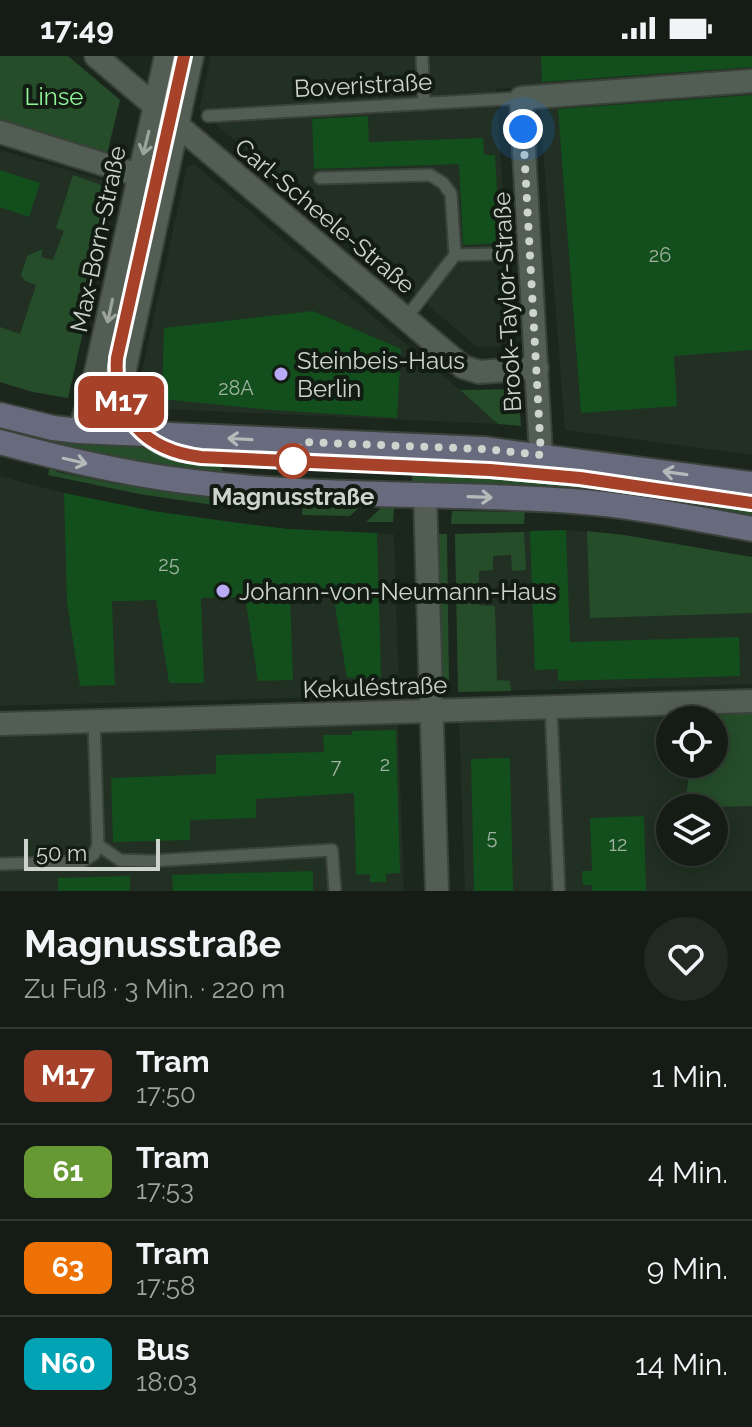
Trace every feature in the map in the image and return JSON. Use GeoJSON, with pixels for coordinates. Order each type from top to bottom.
{"type":"FeatureCollection","features":[{"type":"Feature","properties":{"kind":"main road"},"geometry":{"type":"LineString","coordinates":[[0,415],[79,431],[483,449],[752,484]]}},
{"type":"Feature","properties":{"kind":"main road"},"geometry":{"type":"LineString","coordinates":[[0,442],[116,471],[180,481],[290,489],[575,501],[752,529]]}},
{"type":"Feature","properties":{"kind":"street","name":"Carl-Scheele-Straße"},"geometry":{"type":"LineString","coordinates":[[96,56],[463,367],[479,372],[537,368]]}},
{"type":"Feature","properties":{"kind":"street","name":"Max-Born-Straße"},"geometry":{"type":"LineString","coordinates":[[79,431],[91,394],[166,56]]}},
{"type":"Feature","properties":{"kind":"street"},"geometry":{"type":"LineString","coordinates":[[160,435],[142,427],[132,415],[123,380],[192,56]]}},
{"type":"Feature","properties":{"kind":"street"},"geometry":{"type":"LineString","coordinates":[[521,98],[752,81]]}},
{"type":"Feature","properties":{"kind":"street","name":"Brook-Taylor-Straße"},"geometry":{"type":"LineString","coordinates":[[521,98],[541,455]]}},
{"type":"Feature","properties":{"kind":"street"},"geometry":{"type":"LineString","coordinates":[[0,132],[138,175]]}},
{"type":"Feature","properties":{"kind":"street"},"geometry":{"type":"LineString","coordinates":[[425,495],[437,891]]}},
{"type":"Feature","properties":{"kind":"street","name":"Kekuléstraße"},"geometry":{"type":"LineString","coordinates":[[0,724],[752,701]]}},
{"type":"Feature","properties":{"kind":"lane"},"geometry":{"type":"LineString","coordinates":[[422,56],[424,104]]}},
{"type":"Feature","properties":{"kind":"lane","name":"Boveristraße"},"geometry":{"type":"LineString","coordinates":[[208,116],[521,98]]}},
{"type":"Feature","properties":{"kind":"lane"},"geometry":{"type":"LineString","coordinates":[[320,178],[430,175],[443,183],[451,194],[455,255],[406,318]]}},
{"type":"Feature","properties":{"kind":"lane"},"geometry":{"type":"LineString","coordinates":[[455,255],[497,254]]}},
{"type":"Feature","properties":{"kind":"lane"},"geometry":{"type":"LineString","coordinates":[[551,708],[559,891]]}},
{"type":"Feature","properties":{"kind":"lane"},"geometry":{"type":"LineString","coordinates":[[0,864],[82,862],[94,854],[98,845],[94,721]]}},
{"type":"Feature","properties":{"kind":"lane"},"geometry":{"type":"LineString","coordinates":[[98,845],[120,860],[151,861],[332,850],[335,891]]}},
{"type":"Feature","properties":{"kind":"shaded area"},"geometry":{"type":"Polygon","coordinates":[[[211,56],[752,56],[752,69],[496,89],[514,346],[477,347],[199,110],[211,56]]]}},
{"type":"Feature","properties":{"kind":"shaded area"},"geometry":{"type":"Polygon","coordinates":[[[752,94],[752,455],[565,430],[540,110],[752,94]]]}},
{"type":"Feature","properties":{"kind":"shaded area"},"geometry":{"type":"Polygon","coordinates":[[[0,150],[115,184],[68,398],[0,382],[0,150]]]}},
{"type":"Feature","properties":{"kind":"shaded area"},"geometry":{"type":"Polygon","coordinates":[[[194,164],[498,424],[163,409],[139,384],[187,167],[194,164]]]}},
{"type":"Feature","properties":{"kind":"shaded area"},"geometry":{"type":"Polygon","coordinates":[[[0,476],[153,511],[288,529],[394,534],[399,695],[0,706],[0,476]]]}},
{"type":"Feature","properties":{"kind":"shaded area"},"geometry":{"type":"Polygon","coordinates":[[[566,530],[624,535],[752,557],[752,684],[458,692],[455,534],[566,530]]]}},
{"type":"Feature","properties":{"kind":"shaded area"},"geometry":{"type":"Polygon","coordinates":[[[752,712],[752,891],[465,891],[459,720],[656,715],[656,778],[728,778],[728,713],[752,712]]]}},
{"type":"Feature","properties":{"kind":"shaded area"},"geometry":{"type":"Polygon","coordinates":[[[398,722],[404,891],[0,891],[0,734],[398,722]]]}},
{"type":"Feature","properties":{"kind":"green space","name":"Linse"},"geometry":{"type":"Polygon","coordinates":[[[0,56],[68,56],[120,100],[107,154],[0,120],[0,56]]]}},
{"type":"Feature","properties":{"kind":"green space"},"geometry":{"type":"Polygon","coordinates":[[[153,149],[165,158],[120,360],[115,362],[105,359],[153,149]]]}},
{"type":"Feature","properties":{"kind":"green space"},"geometry":{"type":"Polygon","coordinates":[[[73,175],[107,187],[114,196],[68,398],[0,382],[0,327],[20,334],[36,285],[25,281],[21,275],[27,256],[43,249],[41,257],[53,260],[64,231],[56,228],[73,175]]]}},
{"type":"Feature","properties":{"kind":"green space"},"geometry":{"type":"Polygon","coordinates":[[[518,389],[521,426],[498,424],[460,390],[518,389]]]}},
{"type":"Feature","properties":{"kind":"green space"},"geometry":{"type":"Polygon","coordinates":[[[58,437],[210,446],[211,452],[223,452],[222,477],[55,448],[58,437]]]}},
{"type":"Feature","properties":{"kind":"green space"},"geometry":{"type":"Polygon","coordinates":[[[413,456],[494,460],[752,492],[752,520],[412,485],[413,456]]]}},
{"type":"Feature","properties":{"kind":"green space"},"geometry":{"type":"Polygon","coordinates":[[[50,464],[57,472],[116,484],[212,498],[220,496],[220,506],[139,494],[48,475],[50,464]]]}},
{"type":"Feature","properties":{"kind":"green space"},"geometry":{"type":"Polygon","coordinates":[[[303,500],[365,502],[350,516],[302,515],[303,500]]]}},
{"type":"Feature","properties":{"kind":"green space"},"geometry":{"type":"Polygon","coordinates":[[[381,508],[394,508],[393,522],[366,522],[381,508]]]}},
{"type":"Feature","properties":{"kind":"green space"},"geometry":{"type":"Polygon","coordinates":[[[452,511],[525,512],[524,524],[451,524],[452,511]]]}},
{"type":"Feature","properties":{"kind":"green space"},"geometry":{"type":"Polygon","coordinates":[[[587,531],[752,557],[752,613],[590,618],[587,531]]]}},
{"type":"Feature","properties":{"kind":"green space"},"geometry":{"type":"Polygon","coordinates":[[[524,532],[526,570],[512,571],[511,555],[493,556],[493,570],[479,571],[479,605],[495,606],[497,680],[510,681],[511,691],[458,692],[455,534],[524,532]]]}},
{"type":"Feature","properties":{"kind":"green space"},"geometry":{"type":"Polygon","coordinates":[[[432,534],[447,534],[449,683],[437,684],[432,534]]]}},
{"type":"Feature","properties":{"kind":"green space"},"geometry":{"type":"Polygon","coordinates":[[[752,713],[752,806],[728,807],[728,794],[687,794],[688,778],[728,778],[728,714],[752,713]]]}},
{"type":"Feature","properties":{"kind":"building"},"geometry":{"type":"Polygon","coordinates":[[[541,56],[752,56],[752,67],[542,82],[541,56]]]}},
{"type":"Feature","properties":{"kind":"building"},"geometry":{"type":"Polygon","coordinates":[[[752,95],[752,350],[674,356],[677,406],[581,413],[558,109],[752,95]]]}},
{"type":"Feature","properties":{"kind":"building"},"geometry":{"type":"Polygon","coordinates":[[[368,116],[369,142],[483,138],[484,155],[495,155],[500,243],[463,245],[459,164],[314,169],[312,119],[368,116]]]}},
{"type":"Feature","properties":{"kind":"building"},"geometry":{"type":"Polygon","coordinates":[[[0,170],[40,183],[29,217],[0,207],[0,170]]]}},
{"type":"Feature","properties":{"kind":"building","name":"Steinbeis-Haus Berlin"},"geometry":{"type":"Polygon","coordinates":[[[313,311],[401,349],[397,418],[162,399],[164,328],[313,311]]]}},
{"type":"Feature","properties":{"kind":"building","name":"Johann-von-Neumann-Haus"},"geometry":{"type":"Polygon","coordinates":[[[64,493],[153,511],[230,522],[288,529],[377,533],[381,677],[347,678],[333,594],[290,596],[293,680],[258,681],[245,597],[201,598],[204,683],[169,683],[156,600],[112,601],[115,685],[80,686],[67,602],[64,493]]]}},
{"type":"Feature","properties":{"kind":"building"},"geometry":{"type":"Polygon","coordinates":[[[566,530],[570,642],[739,637],[740,676],[558,681],[558,669],[535,670],[530,531],[566,530]]]}},
{"type":"Feature","properties":{"kind":"building"},"geometry":{"type":"Polygon","coordinates":[[[396,730],[400,873],[386,874],[386,882],[370,882],[370,874],[356,875],[354,793],[256,799],[256,818],[190,820],[190,840],[113,842],[111,778],[216,774],[216,755],[324,752],[323,735],[396,730]]]}},
{"type":"Feature","properties":{"kind":"building"},"geometry":{"type":"Polygon","coordinates":[[[510,758],[513,891],[474,891],[471,759],[510,758]]]}},
{"type":"Feature","properties":{"kind":"building"},"geometry":{"type":"Polygon","coordinates":[[[644,816],[646,891],[592,891],[592,885],[583,885],[582,871],[592,871],[590,818],[644,816]]]}},
{"type":"Feature","properties":{"kind":"building"},"geometry":{"type":"Polygon","coordinates":[[[313,871],[313,891],[173,891],[172,875],[313,871]]]}},
{"type":"Feature","properties":{"kind":"building"},"geometry":{"type":"Polygon","coordinates":[[[130,876],[130,891],[58,891],[58,878],[130,876]]]}},
{"type":"Feature","properties":{"kind":"tram line"},"geometry":{"type":"LineString","coordinates":[[175,56],[108,366],[112,401],[119,417],[140,442],[154,452],[187,463],[489,478],[579,486],[752,511]]}},
{"type":"Feature","properties":{"kind":"tram line","name":"M17"},"geometry":{"type":"LineString","coordinates":[[184,56],[117,358],[119,395],[134,424],[148,438],[172,451],[201,457],[490,470],[580,478],[752,503]]}},
{"type":"Feature","properties":{"kind":"place","name":"Steinbeis-Haus Berlin"},"geometry":{"type":"Point","coordinates":[281,374]}},
{"type":"Feature","properties":{"kind":"place","name":"Magnusstraße"},"geometry":{"type":"Point","coordinates":[293,461]}},
{"type":"Feature","properties":{"kind":"place","name":"Johann-von-Neumann-Haus"},"geometry":{"type":"Point","coordinates":[223,591]}},
{"type":"Feature","properties":{"kind":"route"},"geometry":{"type":"LineString","coordinates":[[293,461],[301,442],[483,449],[541,455],[523,129]]}}]}
